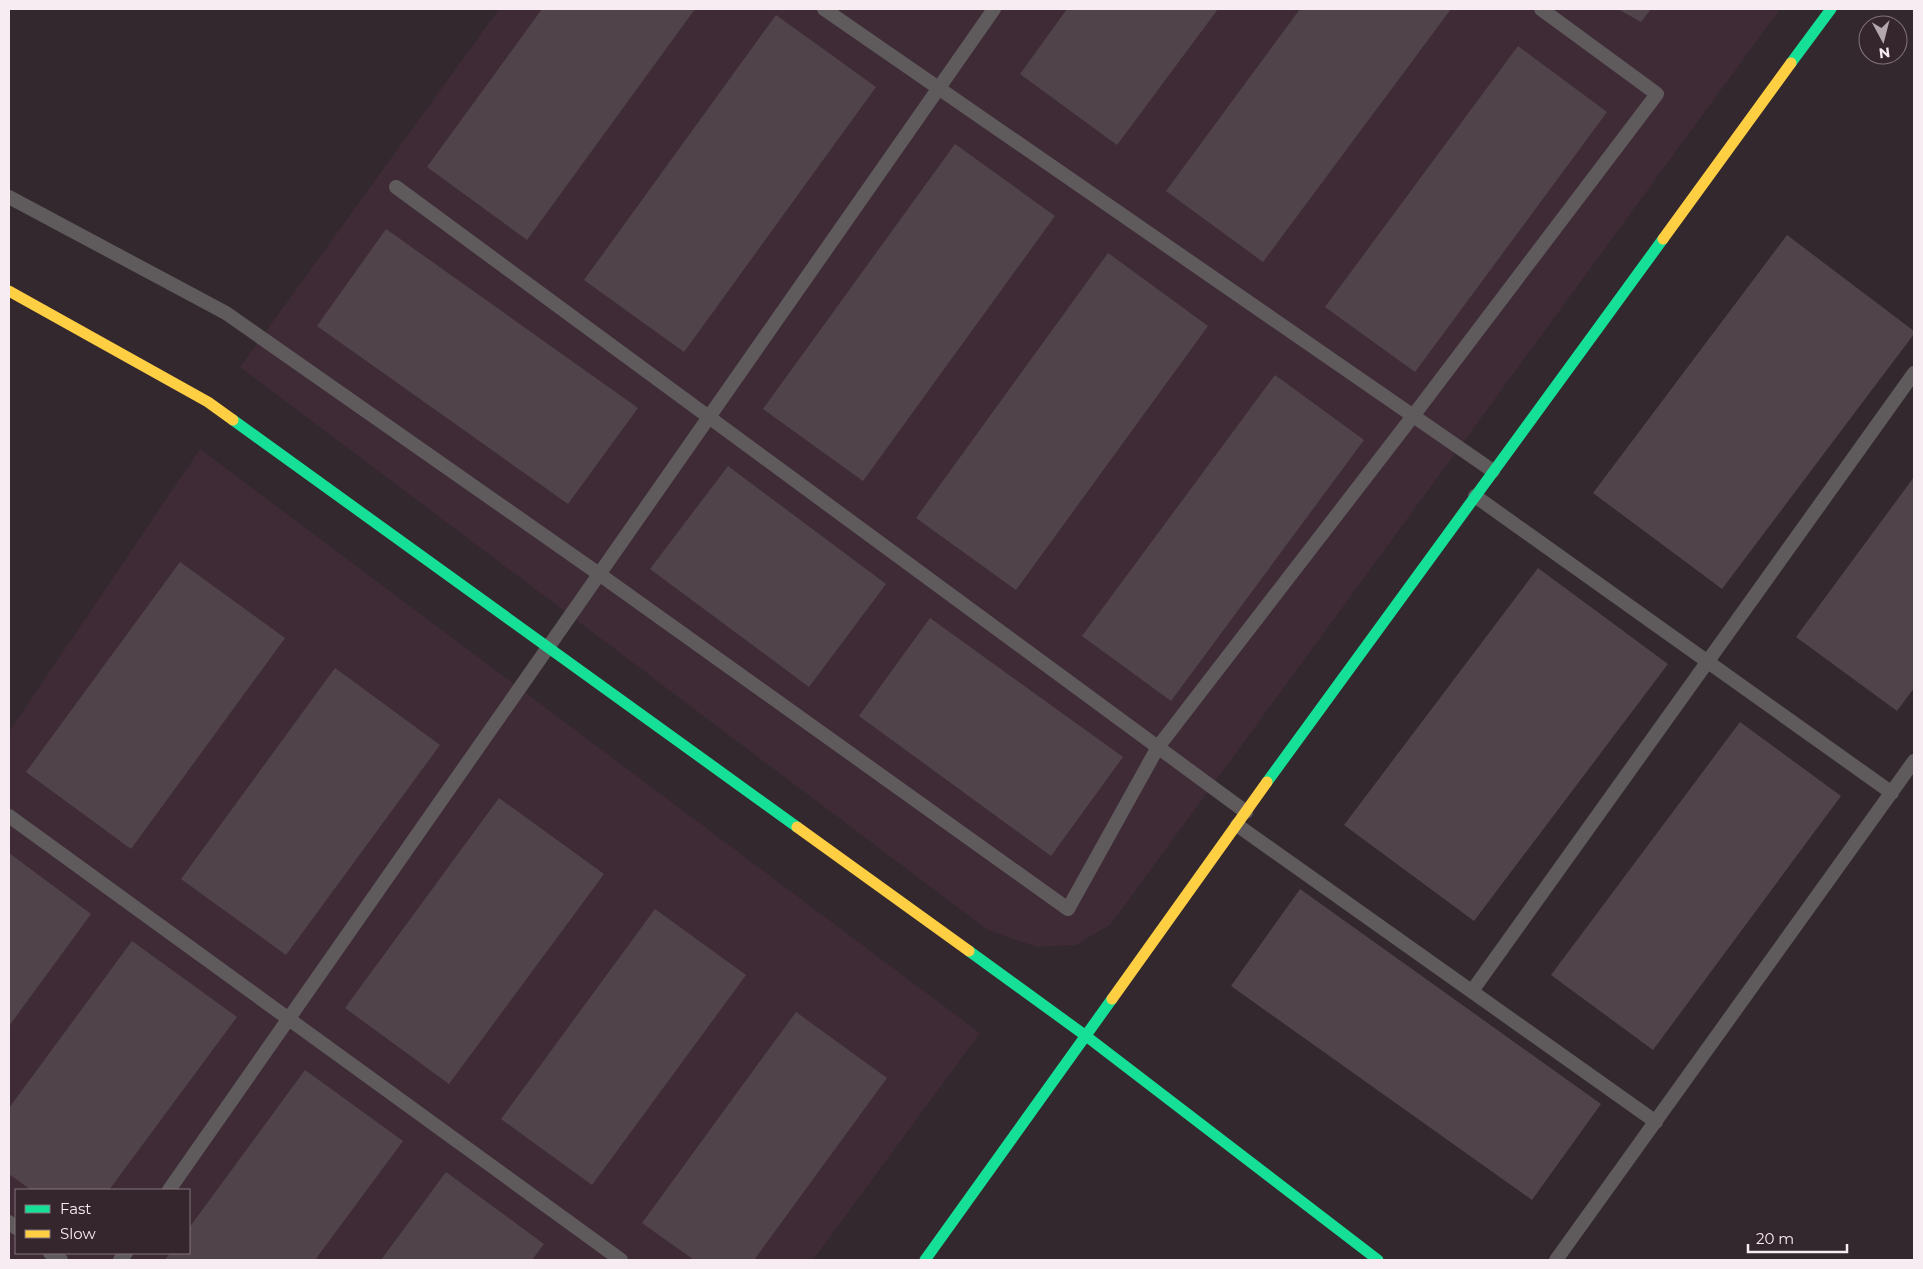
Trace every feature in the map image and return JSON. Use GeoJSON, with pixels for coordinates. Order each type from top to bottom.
{"type":"FeatureCollection","features":[{"type":"Feature","properties":{"kind":"street"},"geometry":{"type":"LineString","coordinates":[[925,1260],[1474,496],[1831,9]]}},
{"type":"Feature","properties":{"kind":"street"},"geometry":{"type":"LineString","coordinates":[[9,290],[208,402],[1086,1036],[1378,1260]]}},
{"type":"Feature","properties":{"kind":"lane"},"geometry":{"type":"LineString","coordinates":[[824,9],[1493,471]]}},
{"type":"Feature","properties":{"kind":"lane"},"geometry":{"type":"LineString","coordinates":[[170,1189],[994,9]]}},
{"type":"Feature","properties":{"kind":"lane"},"geometry":{"type":"LineString","coordinates":[[9,197],[226,312],[599,574],[1068,909],[1158,748],[1413,416],[1656,94],[1541,9]]}},
{"type":"Feature","properties":{"kind":"lane"},"geometry":{"type":"LineString","coordinates":[[396,187],[1246,812]]}},
{"type":"Feature","properties":{"kind":"lane"},"geometry":{"type":"LineString","coordinates":[[1472,991],[1914,373]]}},
{"type":"Feature","properties":{"kind":"lane"},"geometry":{"type":"LineString","coordinates":[[1474,496],[1892,793]]}},
{"type":"Feature","properties":{"kind":"lane"},"geometry":{"type":"LineString","coordinates":[[1556,1260],[1914,761]]}},
{"type":"Feature","properties":{"kind":"lane"},"geometry":{"type":"LineString","coordinates":[[9,816],[621,1260]]}},
{"type":"Feature","properties":{"kind":"lane"},"geometry":{"type":"LineString","coordinates":[[1237,825],[1656,1122]]}},
{"type":"Feature","properties":{"kind":"shaded area"},"geometry":{"type":"Polygon","coordinates":[[[499,9],[1780,9],[1111,924],[1076,945],[1037,947],[988,930],[240,367],[499,9]]]}},
{"type":"Feature","properties":{"kind":"shaded area"},"geometry":{"type":"Polygon","coordinates":[[[200,449],[980,1033],[813,1260],[9,1260],[9,732],[200,449]]]}},
{"type":"Feature","properties":{"kind":"building"},"geometry":{"type":"Polygon","coordinates":[[[542,9],[695,9],[527,240],[427,167],[542,9]]]}},
{"type":"Feature","properties":{"kind":"building"},"geometry":{"type":"Polygon","coordinates":[[[1067,9],[1218,9],[1117,145],[1020,74],[1067,9]]]}},
{"type":"Feature","properties":{"kind":"building"},"geometry":{"type":"Polygon","coordinates":[[[1300,9],[1451,9],[1263,262],[1166,191],[1300,9]]]}},
{"type":"Feature","properties":{"kind":"building"},"geometry":{"type":"Polygon","coordinates":[[[1618,9],[1651,9],[1641,22],[1618,9]]]}},
{"type":"Feature","properties":{"kind":"building"},"geometry":{"type":"Polygon","coordinates":[[[776,15],[876,87],[684,352],[584,280],[776,15]]]}},
{"type":"Feature","properties":{"kind":"building"},"geometry":{"type":"Polygon","coordinates":[[[1518,46],[1607,112],[1415,372],[1325,307],[1518,46]]]}},
{"type":"Feature","properties":{"kind":"building"},"geometry":{"type":"Polygon","coordinates":[[[955,144],[1055,216],[863,481],[763,409],[955,144]]]}},
{"type":"Feature","properties":{"kind":"building"},"geometry":{"type":"Polygon","coordinates":[[[386,229],[638,408],[568,504],[317,326],[386,229]]]}},
{"type":"Feature","properties":{"kind":"building"},"geometry":{"type":"Polygon","coordinates":[[[1787,235],[1914,331],[1914,334],[1722,589],[1593,493],[1787,235]]]}},
{"type":"Feature","properties":{"kind":"building"},"geometry":{"type":"Polygon","coordinates":[[[1108,253],[1208,326],[1016,590],[916,518],[1108,253]]]}},
{"type":"Feature","properties":{"kind":"building"},"geometry":{"type":"Polygon","coordinates":[[[1275,375],[1364,440],[1171,701],[1082,636],[1275,375]]]}},
{"type":"Feature","properties":{"kind":"building"},"geometry":{"type":"Polygon","coordinates":[[[728,466],[886,584],[809,687],[650,569],[728,466]]]}},
{"type":"Feature","properties":{"kind":"building"},"geometry":{"type":"Polygon","coordinates":[[[1914,477],[1914,688],[1897,711],[1796,637],[1914,477]]]}},
{"type":"Feature","properties":{"kind":"building"},"geometry":{"type":"Polygon","coordinates":[[[180,562],[285,638],[131,849],[26,772],[180,562]]]}},
{"type":"Feature","properties":{"kind":"building"},"geometry":{"type":"Polygon","coordinates":[[[1538,568],[1668,664],[1474,921],[1344,825],[1538,568]]]}},
{"type":"Feature","properties":{"kind":"building"},"geometry":{"type":"Polygon","coordinates":[[[930,618],[1123,757],[1051,856],[859,716],[930,618]]]}},
{"type":"Feature","properties":{"kind":"building"},"geometry":{"type":"Polygon","coordinates":[[[335,668],[440,745],[286,955],[181,879],[335,668]]]}},
{"type":"Feature","properties":{"kind":"building"},"geometry":{"type":"Polygon","coordinates":[[[1740,722],[1841,796],[1653,1050],[1551,975],[1740,722]]]}},
{"type":"Feature","properties":{"kind":"building"},"geometry":{"type":"Polygon","coordinates":[[[499,798],[604,874],[449,1084],[345,1008],[499,798]]]}},
{"type":"Feature","properties":{"kind":"building"},"geometry":{"type":"Polygon","coordinates":[[[9,853],[91,914],[9,1026],[9,853]]]}},
{"type":"Feature","properties":{"kind":"building"},"geometry":{"type":"Polygon","coordinates":[[[1300,889],[1601,1104],[1532,1200],[1231,986],[1300,889]]]}},
{"type":"Feature","properties":{"kind":"building"},"geometry":{"type":"Polygon","coordinates":[[[655,909],[746,975],[592,1185],[501,1119],[655,909]]]}},
{"type":"Feature","properties":{"kind":"building"},"geometry":{"type":"Polygon","coordinates":[[[132,941],[237,1017],[110,1189],[30,1189],[9,1174],[9,1108],[132,941]]]}},
{"type":"Feature","properties":{"kind":"building"},"geometry":{"type":"Polygon","coordinates":[[[796,1012],[887,1078],[754,1260],[694,1260],[642,1223],[796,1012]]]}},
{"type":"Feature","properties":{"kind":"building"},"geometry":{"type":"Polygon","coordinates":[[[305,1070],[403,1141],[315,1260],[165,1260],[169,1254],[190,1254],[190,1227],[305,1070]]]}},
{"type":"Feature","properties":{"kind":"building"},"geometry":{"type":"Polygon","coordinates":[[[446,1172],[544,1244],[532,1260],[381,1260],[446,1172]]]}},
{"type":"Feature","properties":{"kind":"traffic: fast"},"geometry":{"type":"LineString","coordinates":[[1791,63],[1831,9]]}},
{"type":"Feature","properties":{"kind":"traffic: fast"},"geometry":{"type":"LineString","coordinates":[[1267,782],[1663,239]]}},
{"type":"Feature","properties":{"kind":"traffic: fast"},"geometry":{"type":"LineString","coordinates":[[233,420],[797,827]]}},
{"type":"Feature","properties":{"kind":"traffic: fast"},"geometry":{"type":"LineString","coordinates":[[969,951],[1086,1036],[1378,1260]]}},
{"type":"Feature","properties":{"kind":"traffic: fast"},"geometry":{"type":"LineString","coordinates":[[925,1260],[1112,999]]}},
{"type":"Feature","properties":{"kind":"traffic: slow"},"geometry":{"type":"LineString","coordinates":[[1663,239],[1791,63]]}},
{"type":"Feature","properties":{"kind":"traffic: slow"},"geometry":{"type":"LineString","coordinates":[[9,291],[208,402],[233,420]]}},
{"type":"Feature","properties":{"kind":"traffic: slow"},"geometry":{"type":"LineString","coordinates":[[1112,999],[1267,782]]}},
{"type":"Feature","properties":{"kind":"traffic: slow"},"geometry":{"type":"LineString","coordinates":[[797,827],[969,951]]}}]}
